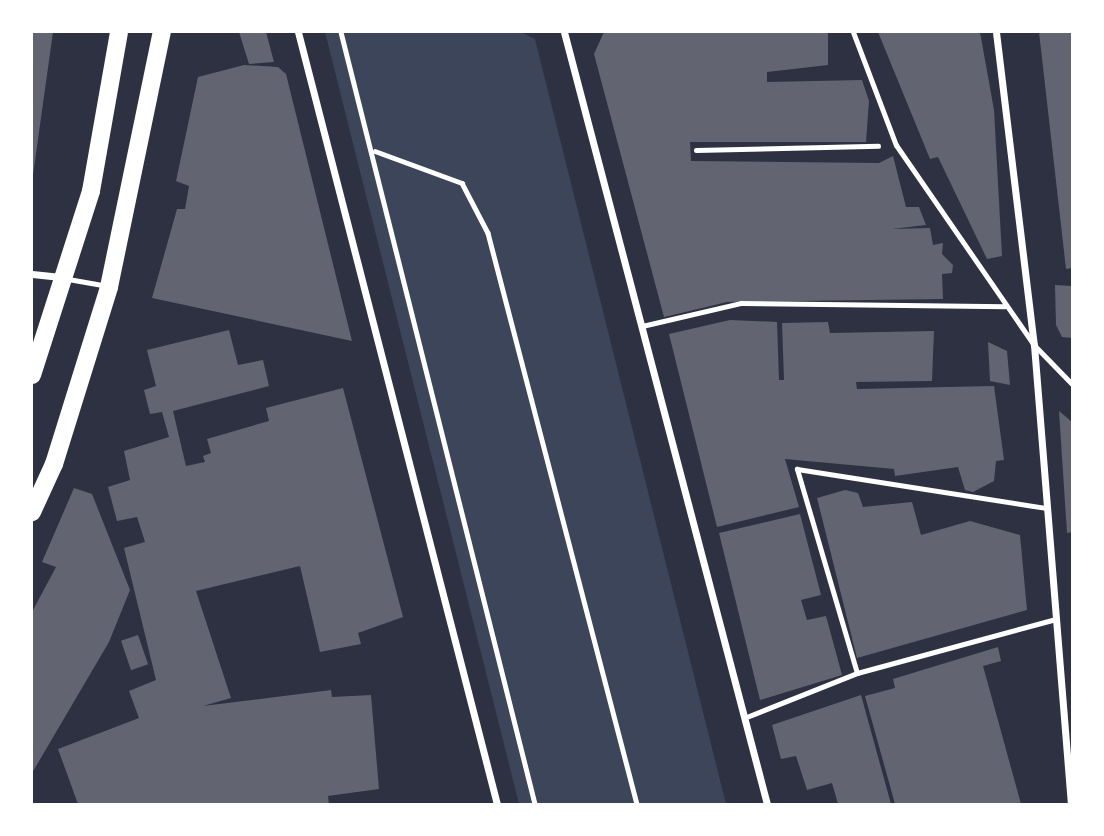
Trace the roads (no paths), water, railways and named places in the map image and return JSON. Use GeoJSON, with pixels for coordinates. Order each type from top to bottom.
{"type":"FeatureCollection","features":[{"type":"Feature","properties":{"kind":"main road"},"geometry":{"type":"LineString","coordinates":[[32,375],[91,191],[119,32]]}},
{"type":"Feature","properties":{"kind":"main road"},"geometry":{"type":"LineString","coordinates":[[32,512],[54,464],[110,287],[162,32]]}},
{"type":"Feature","properties":{"kind":"street"},"geometry":{"type":"LineString","coordinates":[[298,32],[498,804]]}},
{"type":"Feature","properties":{"kind":"street"},"geometry":{"type":"LineString","coordinates":[[564,32],[766,804]]}},
{"type":"Feature","properties":{"kind":"street"},"geometry":{"type":"LineString","coordinates":[[996,32],[1034,345],[1071,804]]}},
{"type":"Feature","properties":{"kind":"street"},"geometry":{"type":"LineString","coordinates":[[32,274],[62,277]]}},
{"type":"Feature","properties":{"kind":"lane"},"geometry":{"type":"LineString","coordinates":[[853,32],[896,145],[1005,306],[1034,345],[1073,384]]}},
{"type":"Feature","properties":{"kind":"lane"},"geometry":{"type":"LineString","coordinates":[[62,277],[110,287]]}},
{"type":"Feature","properties":{"kind":"lane"},"geometry":{"type":"LineString","coordinates":[[642,326],[741,303],[1005,306]]}},
{"type":"Feature","properties":{"kind":"lane"},"geometry":{"type":"LineString","coordinates":[[857,673],[797,469],[1047,508]]}},
{"type":"Feature","properties":{"kind":"lane"},"geometry":{"type":"LineString","coordinates":[[744,718],[857,673],[1056,619]]}}]}
